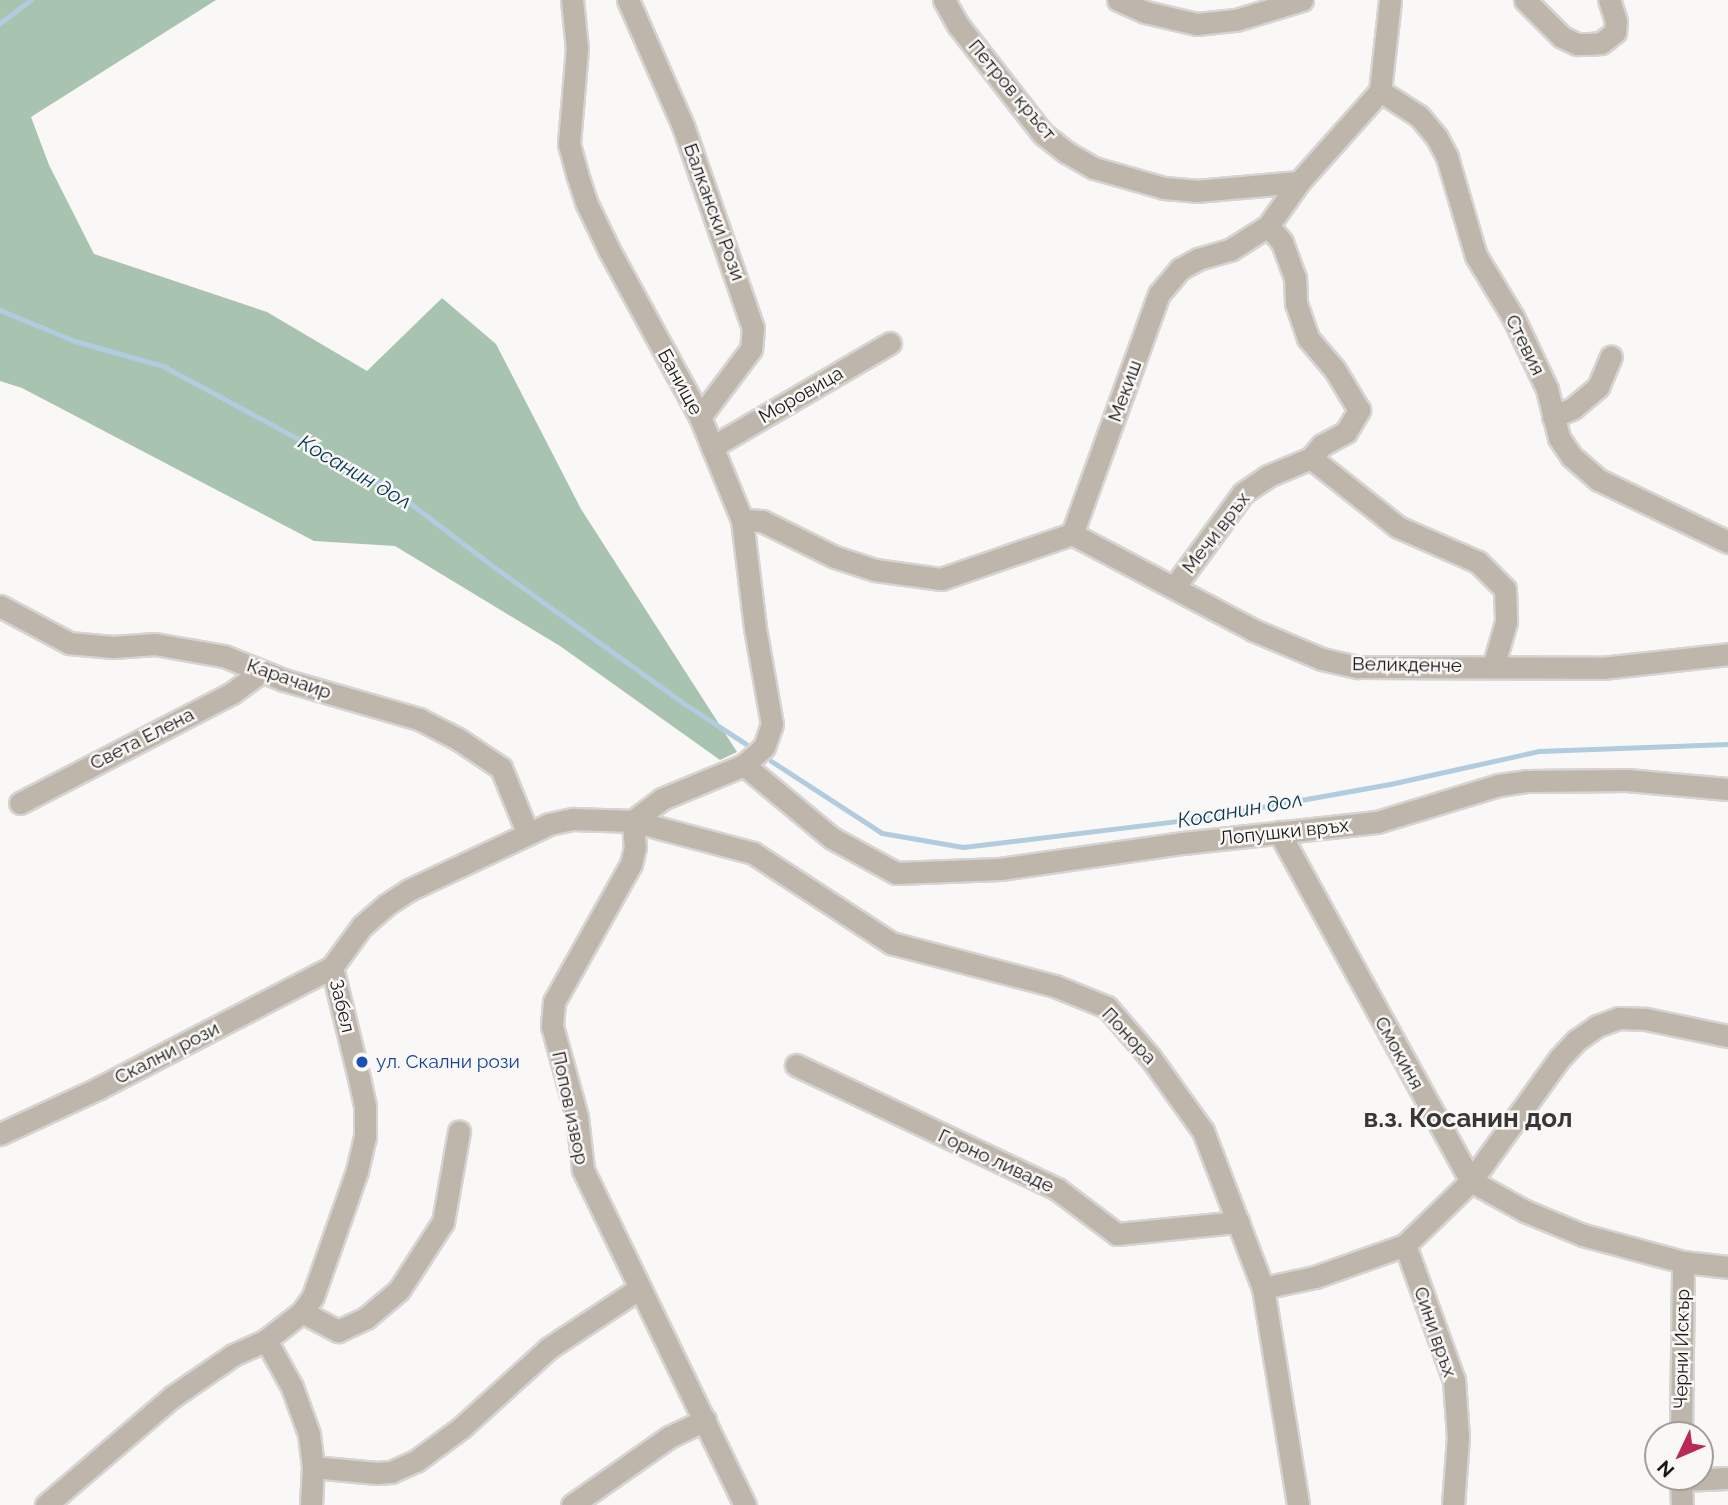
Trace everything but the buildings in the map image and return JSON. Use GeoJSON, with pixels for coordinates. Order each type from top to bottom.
{"type":"FeatureCollection","features":[{"type":"Feature","properties":{"kind":"street","name":"Банище"},"geometry":{"type":"LineString","coordinates":[[572,0],[577,48],[569,144],[586,202],[609,250],[700,417],[742,520],[755,628],[772,724],[764,747],[744,765]]}},
{"type":"Feature","properties":{"kind":"street","name":"Балкански Рози"},"geometry":{"type":"LineString","coordinates":[[628,0],[683,126],[753,327],[751,349],[700,417]]}},
{"type":"Feature","properties":{"kind":"street","name":"Петров кръст"},"geometry":{"type":"LineString","coordinates":[[944,0],[958,25],[1043,134],[1066,152],[1094,168],[1164,188],[1196,191],[1299,183]]}},
{"type":"Feature","properties":{"kind":"street"},"geometry":{"type":"LineString","coordinates":[[1118,0],[1145,12],[1197,24],[1236,20],[1302,0]]}},
{"type":"Feature","properties":{"kind":"street"},"geometry":{"type":"LineString","coordinates":[[1380,90],[1390,0]]}},
{"type":"Feature","properties":{"kind":"street"},"geometry":{"type":"LineString","coordinates":[[1525,0],[1562,37],[1577,44],[1601,43],[1610,39],[1615,32],[1616,21],[1609,0]]}},
{"type":"Feature","properties":{"kind":"street","name":"Мекиш"},"geometry":{"type":"LineString","coordinates":[[1072,534],[1159,294],[1180,269],[1198,259],[1230,250],[1268,226],[1299,183],[1380,90]]}},
{"type":"Feature","properties":{"kind":"street","name":"Стевия"},"geometry":{"type":"LineString","coordinates":[[1380,90],[1419,116],[1436,136],[1447,158],[1476,256],[1513,317],[1547,389],[1559,438],[1571,456],[1599,480],[1722,533]]}},
{"type":"Feature","properties":{"kind":"street","name":"Мечи връх"},"geometry":{"type":"LineString","coordinates":[[1175,586],[1243,493],[1268,476],[1311,458],[1322,446],[1346,432],[1359,410],[1335,370],[1308,338],[1296,303],[1295,278],[1282,242],[1268,226]]}},
{"type":"Feature","properties":{"kind":"street","name":"Моровица"},"geometry":{"type":"LineString","coordinates":[[712,447],[890,343]]}},
{"type":"Feature","properties":{"kind":"street"},"geometry":{"type":"LineString","coordinates":[[1553,417],[1573,408],[1598,387],[1611,358]]}},
{"type":"Feature","properties":{"kind":"street"},"geometry":{"type":"LineString","coordinates":[[1311,458],[1398,527],[1478,562],[1505,589],[1506,622],[1493,667]]}},
{"type":"Feature","properties":{"kind":"street"},"geometry":{"type":"LineString","coordinates":[[742,520],[762,521],[835,557],[875,570],[941,579],[1072,534]]}},
{"type":"Feature","properties":{"kind":"street","name":"Великденче"},"geometry":{"type":"LineString","coordinates":[[1072,534],[1175,586],[1253,630],[1322,659],[1358,667],[1602,668],[1728,654]]}},
{"type":"Feature","properties":{"kind":"street","name":"Карачаир"},"geometry":{"type":"LineString","coordinates":[[0,606],[69,643],[113,647],[155,644],[224,656],[262,671],[419,719],[458,739],[495,763],[507,775],[528,834]]}},
{"type":"Feature","properties":{"kind":"street","name":"Света Елена"},"geometry":{"type":"LineString","coordinates":[[20,803],[232,693],[262,671]]}},
{"type":"Feature","properties":{"kind":"street"},"geometry":{"type":"LineString","coordinates":[[632,821],[662,799],[744,765]]}},
{"type":"Feature","properties":{"kind":"street","name":"Лопушки връх"},"geometry":{"type":"LineString","coordinates":[[744,765],[832,838],[895,873],[1000,869],[1279,832],[1377,822],[1499,785],[1528,781],[1627,780],[1728,789]]}},
{"type":"Feature","properties":{"kind":"street","name":"Забел"},"geometry":{"type":"LineString","coordinates":[[46,1505],[172,1397],[233,1355],[266,1340],[302,1312],[319,1280],[357,1171],[365,1136],[361,1087],[332,967],[362,926],[409,890],[549,824],[573,819],[632,821]]}},
{"type":"Feature","properties":{"kind":"street","name":"Понора"},"geometry":{"type":"LineString","coordinates":[[632,821],[753,853],[891,943],[1055,986],[1107,1007],[1150,1057],[1203,1131],[1238,1222],[1263,1288],[1298,1505]]}},
{"type":"Feature","properties":{"kind":"street","name":"Попов извор"},"geometry":{"type":"LineString","coordinates":[[632,821],[635,847],[631,864],[554,1002],[552,1026],[577,1118],[583,1170],[745,1505]]}},
{"type":"Feature","properties":{"kind":"street","name":"Смокиня"},"geometry":{"type":"LineString","coordinates":[[1279,832],[1471,1181]]}},
{"type":"Feature","properties":{"kind":"street","name":"Скални рози"},"geometry":{"type":"LineString","coordinates":[[0,1134],[99,1088],[332,967]]}},
{"type":"Feature","properties":{"kind":"street"},"geometry":{"type":"LineString","coordinates":[[1263,1288],[1315,1277],[1405,1245],[1471,1181],[1559,1059],[1577,1040],[1597,1026],[1619,1018],[1646,1019],[1728,1036]]}},
{"type":"Feature","properties":{"kind":"street","name":"Горно ливаде"},"geometry":{"type":"LineString","coordinates":[[796,1065],[1057,1188],[1118,1234],[1238,1222]]}},
{"type":"Feature","properties":{"kind":"street"},"geometry":{"type":"LineString","coordinates":[[302,1312],[338,1331],[366,1318],[399,1290],[443,1223],[459,1131]]}},
{"type":"Feature","properties":{"kind":"street"},"geometry":{"type":"LineString","coordinates":[[1471,1181],[1525,1211],[1583,1235],[1683,1262],[1728,1267]]}},
{"type":"Feature","properties":{"kind":"street","name":"Сини връх"},"geometry":{"type":"LineString","coordinates":[[1405,1245],[1454,1381],[1458,1437],[1454,1505]]}},
{"type":"Feature","properties":{"kind":"street","name":"Черни Искър"},"geometry":{"type":"LineString","coordinates":[[1681,1421],[1683,1262]]}},
{"type":"Feature","properties":{"kind":"street"},"geometry":{"type":"LineString","coordinates":[[313,1467],[377,1474],[391,1472],[416,1461],[461,1429],[549,1348],[640,1288]]}},
{"type":"Feature","properties":{"kind":"street"},"geometry":{"type":"LineString","coordinates":[[266,1340],[292,1387],[309,1434],[313,1467],[311,1505]]}},
{"type":"Feature","properties":{"kind":"street"},"geometry":{"type":"LineString","coordinates":[[572,1505],[669,1437],[705,1420]]}},
{"type":"Feature","properties":{"kind":"green space"},"geometry":{"type":"Polygon","coordinates":[[[0,0],[216,0],[31,117],[49,165],[94,254],[267,312],[367,371],[442,298],[496,344],[581,509],[737,752],[720,760],[560,646],[395,546],[314,541],[22,388],[0,381],[0,0]]]}},
{"type":"Feature","properties":{"kind":"waterway"},"geometry":{"type":"LineString","coordinates":[[0,23],[31,0]]}},
{"type":"Feature","properties":{"kind":"waterway","name":"Косанин дол"},"geometry":{"type":"LineString","coordinates":[[0,310],[75,341],[163,366],[390,488],[494,567],[683,703],[746,744]]}},
{"type":"Feature","properties":{"kind":"waterway","name":"Косанин дол"},"geometry":{"type":"LineString","coordinates":[[771,761],[882,833],[963,847],[1195,819],[1390,784],[1539,751],[1728,744]]}},
{"type":"Feature","properties":{"kind":"place","name":"ул. Скални рози"},"geometry":{"type":"Point","coordinates":[362,1062]}},
{"type":"Feature","properties":{"kind":"district","name":"в.з. Косанин дол"},"geometry":{"type":"Point","coordinates":[1468,1119]}}]}
